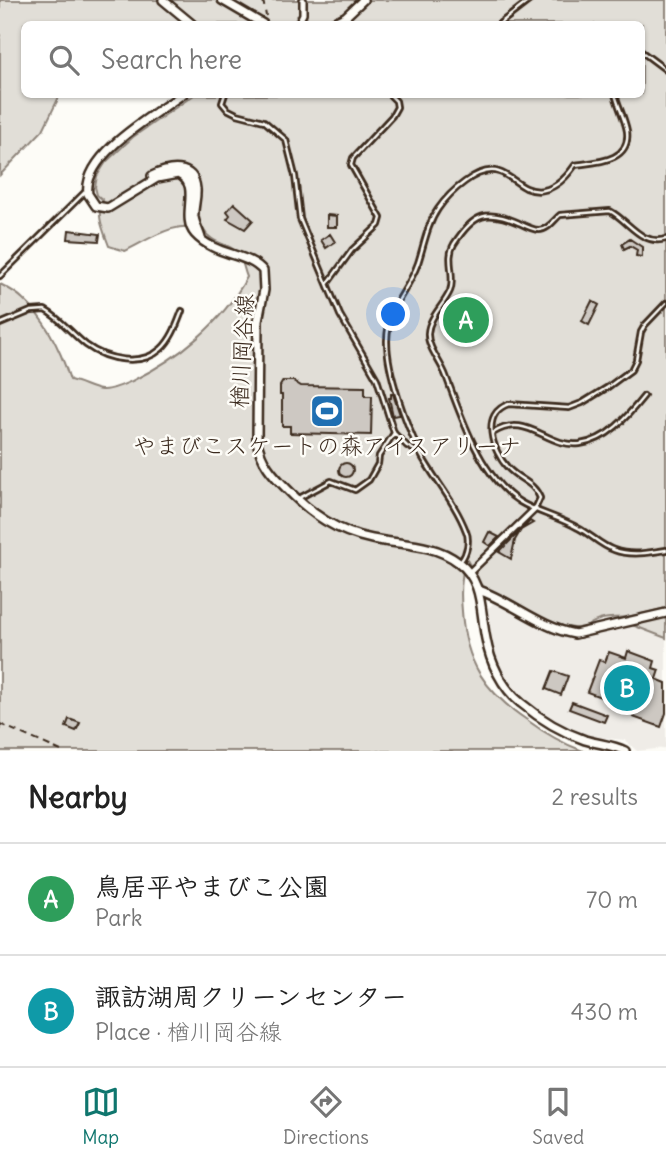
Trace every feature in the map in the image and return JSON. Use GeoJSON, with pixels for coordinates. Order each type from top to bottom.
{"type":"FeatureCollection","features":[{"type":"Feature","properties":{"kind":"main road"},"geometry":{"type":"LineString","coordinates":[[163,0],[188,21]]}},
{"type":"Feature","properties":{"kind":"main road"},"geometry":{"type":"LineString","coordinates":[[222,0],[256,21]]}},
{"type":"Feature","properties":{"kind":"main road"},"geometry":{"type":"LineString","coordinates":[[337,21],[363,0]]}},
{"type":"Feature","properties":{"kind":"main road"},"geometry":{"type":"LineString","coordinates":[[87,191],[90,173],[99,159],[178,98]]}},
{"type":"Feature","properties":{"kind":"main road","name":"楢川岡谷線"},"geometry":{"type":"LineString","coordinates":[[87,191],[92,202],[103,208],[113,206],[129,196],[130,191],[149,177],[176,168],[185,171],[195,182],[194,216],[201,239],[219,251],[255,263],[265,275],[258,321],[257,441],[260,455],[268,469],[298,501],[328,524],[351,534],[428,548],[460,562],[470,572],[479,590],[489,653],[507,688],[519,702],[562,730],[582,739],[625,751]]}},
{"type":"Feature","properties":{"kind":"main road"},"geometry":{"type":"LineString","coordinates":[[479,590],[500,598],[561,631],[575,634],[666,613]]}},
{"type":"Feature","properties":{"kind":"street"},"geometry":{"type":"LineString","coordinates":[[300,21],[303,14],[303,0]]}},
{"type":"Feature","properties":{"kind":"street"},"geometry":{"type":"LineString","coordinates":[[470,572],[535,509]]}},
{"type":"Feature","properties":{"kind":"lane"},"geometry":{"type":"LineString","coordinates":[[503,21],[530,0]]}},
{"type":"Feature","properties":{"kind":"lane"},"geometry":{"type":"LineString","coordinates":[[645,54],[666,70]]}},
{"type":"Feature","properties":{"kind":"lane"},"geometry":{"type":"LineString","coordinates":[[224,98],[222,103],[227,109],[264,121],[286,139],[295,176],[300,219],[349,335],[377,379],[394,433],[407,446],[420,453]]}},
{"type":"Feature","properties":{"kind":"lane"},"geometry":{"type":"LineString","coordinates":[[328,283],[352,250],[379,225],[381,218],[351,164],[352,158],[392,116],[397,107],[393,98]]}},
{"type":"Feature","properties":{"kind":"lane"},"geometry":{"type":"LineString","coordinates":[[460,562],[465,556],[468,540],[466,531],[444,488],[420,453],[389,359],[388,328],[391,313],[413,273],[438,208],[460,186],[481,173],[499,172],[527,189],[537,191],[559,184],[575,165],[610,160],[623,150],[627,132],[616,98]]}},
{"type":"Feature","properties":{"kind":"lane"},"geometry":{"type":"LineString","coordinates":[[0,275],[87,191]]}},
{"type":"Feature","properties":{"kind":"lane"},"geometry":{"type":"LineString","coordinates":[[666,239],[654,241],[645,238],[610,211],[560,215],[547,228],[539,230],[503,215],[491,213],[472,223],[452,247],[450,291],[429,326],[429,342],[445,373],[457,408],[490,472],[507,492],[535,509],[576,527],[612,550],[646,554],[666,551]]}},
{"type":"Feature","properties":{"kind":"lane"},"geometry":{"type":"LineString","coordinates":[[535,509],[540,498],[537,491],[509,469],[498,453],[490,424],[493,415],[501,407],[520,404],[569,408],[582,403],[631,370],[641,332],[666,303]]}},
{"type":"Feature","properties":{"kind":"lane"},"geometry":{"type":"LineString","coordinates":[[0,324],[31,311],[45,310],[89,347],[106,357],[122,360],[154,354],[163,348],[182,312]]}},
{"type":"Feature","properties":{"kind":"lane"},"geometry":{"type":"LineString","coordinates":[[493,433],[503,426],[514,424],[557,441],[581,443],[616,427],[644,396]]}},
{"type":"Feature","properties":{"kind":"lane"},"geometry":{"type":"LineString","coordinates":[[301,497],[331,481],[355,490],[360,488],[369,481],[379,456],[394,433]]}},
{"type":"Feature","properties":{"kind":"path"},"geometry":{"type":"LineString","coordinates":[[261,21],[263,0]]}},
{"type":"Feature","properties":{"kind":"path"},"geometry":{"type":"LineString","coordinates":[[0,724],[61,751]]}},
{"type":"Feature","properties":{"kind":"shaded area"},"geometry":{"type":"Polygon","coordinates":[[[0,0],[666,0],[666,608],[599,620],[584,629],[568,627],[542,618],[508,598],[483,589],[466,558],[462,577],[461,597],[468,646],[473,661],[489,687],[512,709],[541,730],[583,751],[0,751],[0,284],[21,297],[39,316],[57,347],[70,380],[101,390],[121,386],[166,362],[198,338],[225,309],[247,277],[236,251],[211,238],[203,229],[183,227],[162,232],[125,251],[109,246],[100,217],[103,200],[97,195],[95,187],[97,176],[106,162],[133,137],[190,98],[645,98],[645,21],[21,21],[21,98],[59,98],[43,130],[0,175],[0,0]]]}},
{"type":"Feature","properties":{"kind":"shaded area"},"geometry":{"type":"Polygon","coordinates":[[[491,597],[533,625],[559,635],[587,636],[632,625],[666,638],[666,748],[637,751],[625,740],[593,737],[562,724],[513,688],[494,655],[487,620],[488,608],[493,604],[488,599],[491,597]]]}},
{"type":"Feature","properties":{"kind":"shaded area"},"geometry":{"type":"Polygon","coordinates":[[[666,617],[666,638],[632,625],[666,617]]]}},
{"type":"Feature","properties":{"kind":"building"},"geometry":{"type":"Polygon","coordinates":[[[234,203],[253,220],[245,229],[227,219],[230,215],[227,211],[234,203]]]}},
{"type":"Feature","properties":{"kind":"building"},"geometry":{"type":"Polygon","coordinates":[[[327,215],[337,216],[337,227],[327,227],[327,215]]]}},
{"type":"Feature","properties":{"kind":"building"},"geometry":{"type":"Polygon","coordinates":[[[69,230],[100,234],[99,241],[68,239],[69,230]]]}},
{"type":"Feature","properties":{"kind":"building"},"geometry":{"type":"Polygon","coordinates":[[[330,234],[335,242],[326,248],[321,240],[330,234]]]}},
{"type":"Feature","properties":{"kind":"building"},"geometry":{"type":"Polygon","coordinates":[[[630,239],[642,247],[642,257],[636,256],[637,250],[630,246],[624,249],[622,244],[630,239]]]}},
{"type":"Feature","properties":{"kind":"building"},"geometry":{"type":"Polygon","coordinates":[[[592,301],[599,305],[589,325],[582,321],[592,301]]]}},
{"type":"Feature","properties":{"kind":"building","name":"やまびこスケートの森アイスアリーナ"},"geometry":{"type":"Polygon","coordinates":[[[283,381],[293,381],[301,386],[365,387],[365,396],[372,396],[371,435],[290,433],[290,426],[282,426],[280,386],[283,381]]]}},
{"type":"Feature","properties":{"kind":"building"},"geometry":{"type":"Polygon","coordinates":[[[391,394],[400,415],[393,416],[389,398],[391,394]]]}},
{"type":"Feature","properties":{"kind":"building"},"geometry":{"type":"Polygon","coordinates":[[[346,463],[351,465],[351,475],[346,477],[341,475],[339,470],[341,465],[346,463]]]}},
{"type":"Feature","properties":{"kind":"building"},"geometry":{"type":"Polygon","coordinates":[[[521,530],[515,540],[511,559],[499,552],[521,530]]]}},
{"type":"Feature","properties":{"kind":"building"},"geometry":{"type":"Polygon","coordinates":[[[489,532],[499,537],[490,546],[484,542],[489,532]]]}},
{"type":"Feature","properties":{"kind":"building"},"geometry":{"type":"Polygon","coordinates":[[[628,651],[655,661],[653,668],[659,670],[656,679],[666,683],[666,713],[661,727],[633,717],[636,710],[587,692],[599,660],[605,662],[609,652],[626,658],[628,651]]]}},
{"type":"Feature","properties":{"kind":"building"},"geometry":{"type":"Polygon","coordinates":[[[553,671],[568,676],[561,695],[546,689],[553,671]]]}},
{"type":"Feature","properties":{"kind":"building"},"geometry":{"type":"Polygon","coordinates":[[[572,702],[607,715],[604,722],[569,709],[572,702]]]}},
{"type":"Feature","properties":{"kind":"building"},"geometry":{"type":"Polygon","coordinates":[[[69,719],[80,723],[76,731],[66,727],[69,719]]]}},
{"type":"Feature","properties":{"kind":"place","name":"鳥居平やまびこ公園"},"geometry":{"type":"Point","coordinates":[466,320]}},
{"type":"Feature","properties":{"kind":"place","name":"やまびこスケートの森アイスアリーナ"},"geometry":{"type":"Point","coordinates":[327,411]}},
{"type":"Feature","properties":{"kind":"place","name":"諏訪湖周クリーンセンター"},"geometry":{"type":"Point","coordinates":[627,688]}}]}
